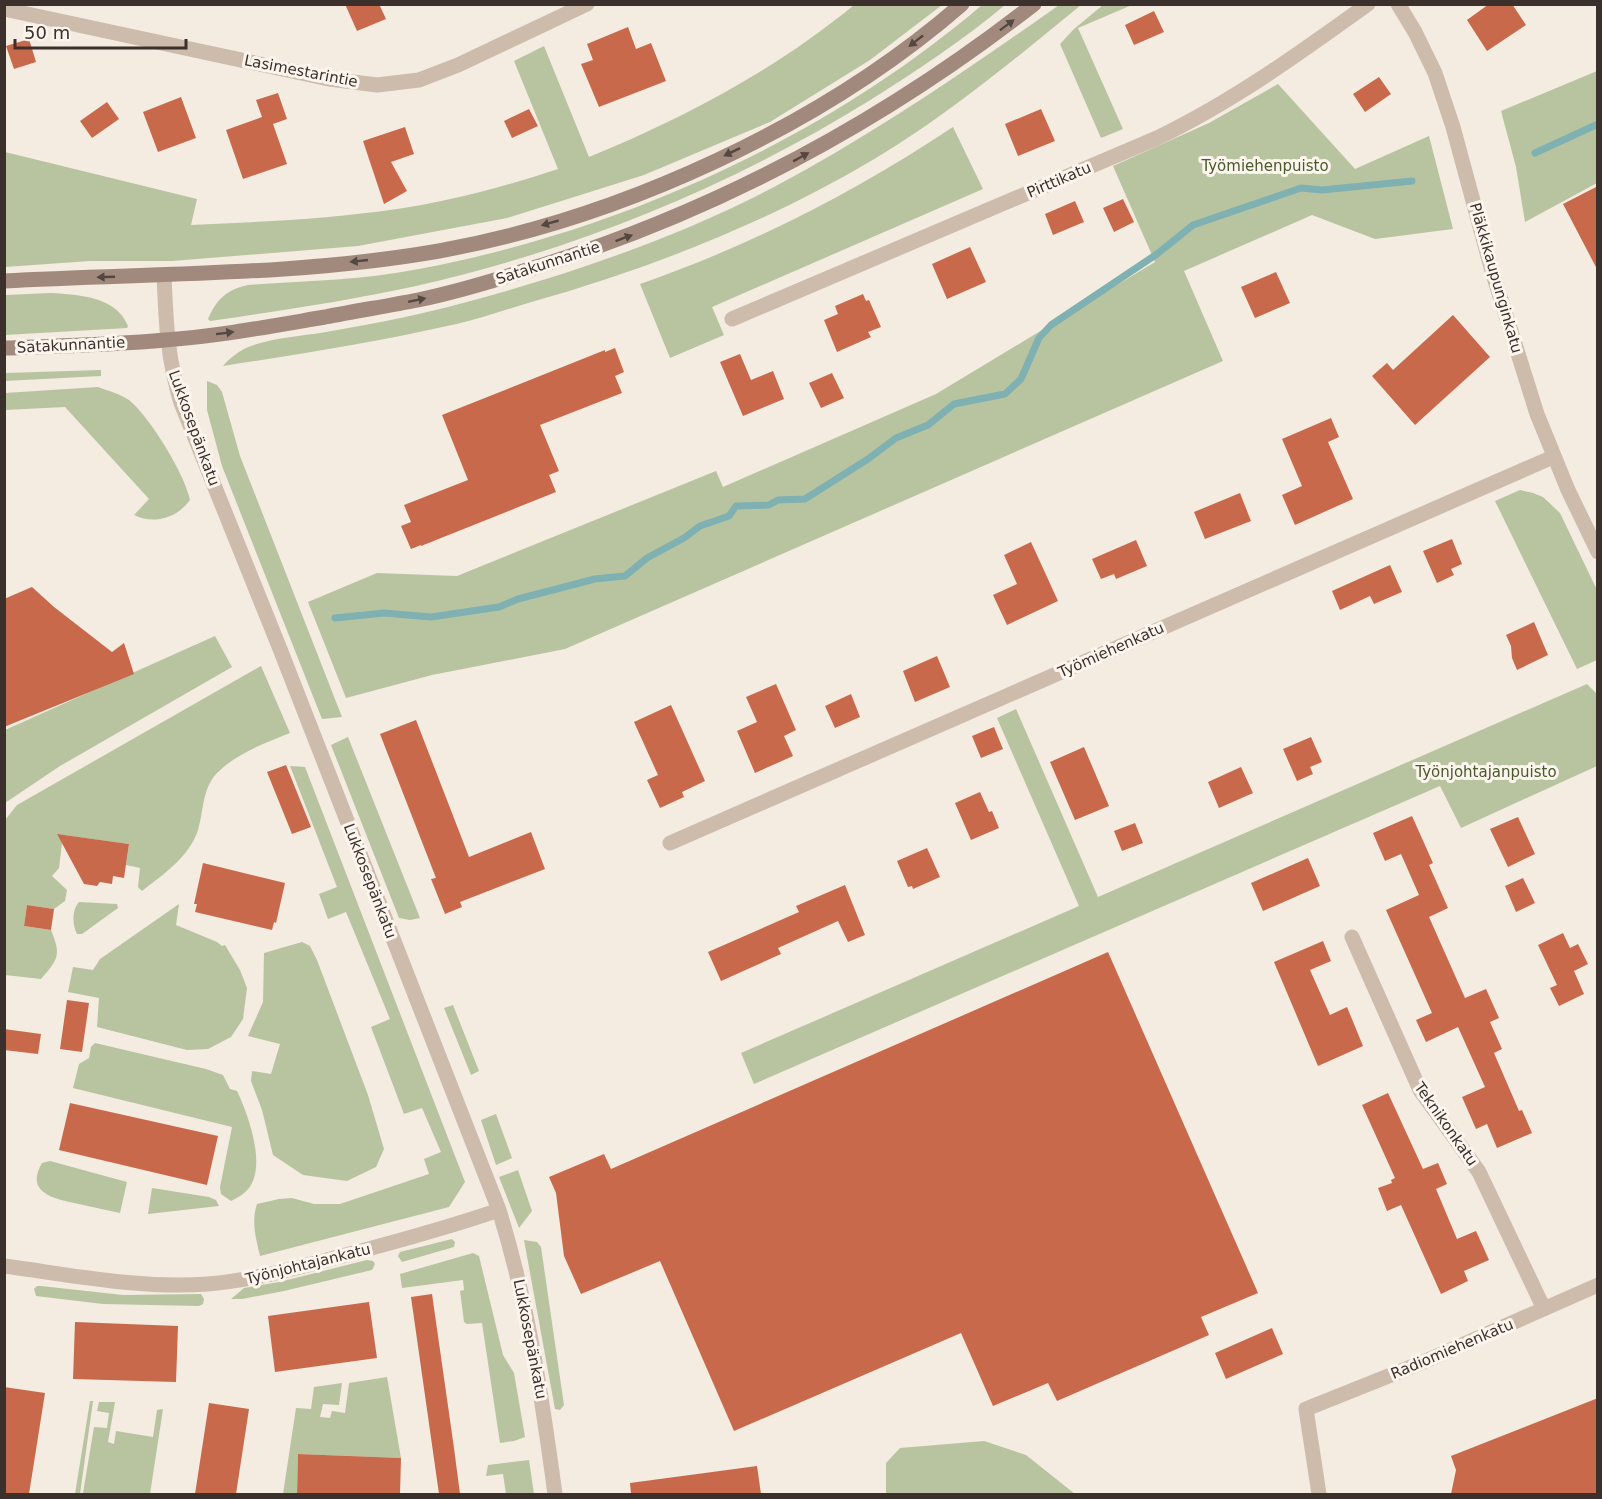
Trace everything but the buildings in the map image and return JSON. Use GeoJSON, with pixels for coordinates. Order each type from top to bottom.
{"type":"FeatureCollection","features":[{"type":"Feature","properties":{"kind":"main road"},"geometry":{"type":"LineString","coordinates":[[4,281],[273,270],[383,259],[439,250],[551,223],[607,205],[702,166],[799,118],[901,52],[962,4]]}},
{"type":"Feature","properties":{"kind":"main road","name":"Satakunnantie"},"geometry":{"type":"LineString","coordinates":[[4,348],[167,340],[260,328],[419,300],[571,256],[641,232],[766,176],[859,125],[980,45],[1034,4]]}},
{"type":"Feature","properties":{"kind":"street","name":"Lasimestarintie"},"geometry":{"type":"LineString","coordinates":[[4,9],[329,79],[377,85],[419,80],[458,65],[587,4]]}},
{"type":"Feature","properties":{"kind":"street","name":"Pirttikatu"},"geometry":{"type":"LineString","coordinates":[[732,319],[1157,138],[1235,95],[1368,4]]}},
{"type":"Feature","properties":{"kind":"street","name":"Pläkkikaupunginkatu"},"geometry":{"type":"LineString","coordinates":[[1398,4],[1415,32],[1438,84],[1453,127],[1499,292],[1537,414],[1553,457],[1595,541]]}},
{"type":"Feature","properties":{"kind":"street","name":"Lukkosepänkatu"},"geometry":{"type":"LineString","coordinates":[[164,275],[167,340],[182,403],[499,1210],[518,1275],[533,1344],[555,1494]]}},
{"type":"Feature","properties":{"kind":"street","name":"Työmiehenkatu"},"geometry":{"type":"LineString","coordinates":[[670,843],[1553,457]]}},
{"type":"Feature","properties":{"kind":"street","name":"Teknikonkatu"},"geometry":{"type":"LineString","coordinates":[[1352,937],[1420,1090],[1479,1172],[1544,1309]]}},
{"type":"Feature","properties":{"kind":"street","name":"Työnjohtajankatu"},"geometry":{"type":"LineString","coordinates":[[4,1266],[90,1279],[150,1284],[207,1284],[251,1279],[414,1237],[499,1210]]}},
{"type":"Feature","properties":{"kind":"street","name":"Radiomiehenkatu"},"geometry":{"type":"LineString","coordinates":[[1318,1494],[1306,1409],[1598,1285]]}},
{"type":"Feature","properties":{"kind":"green space"},"geometry":{"type":"Polygon","coordinates":[[[854,5],[942,5],[870,60],[770,122],[644,175],[507,218],[358,246],[172,261],[90,261],[5,267],[5,152],[197,199],[191,225],[320,218],[418,206],[479,192],[558,169],[514,61],[544,46],[589,157],[659,126],[728,91],[793,51],[854,5]]]}},
{"type":"Feature","properties":{"kind":"green space"},"geometry":{"type":"Polygon","coordinates":[[[982,5],[1005,5],[923,66],[819,131],[764,160],[652,212],[535,254],[416,286],[287,309],[210,321],[208,319],[223,296],[248,285],[355,278],[419,269],[495,252],[570,230],[645,204],[718,173],[789,137],[857,97],[921,53],[982,5]]]}},
{"type":"Feature","properties":{"kind":"green space"},"geometry":{"type":"Polygon","coordinates":[[[1059,5],[1081,5],[930,123],[836,181],[794,203],[710,241],[579,288],[462,323],[223,366],[238,352],[257,344],[387,321],[490,296],[615,256],[696,224],[774,187],[848,145],[955,77],[1059,5]]]}},
{"type":"Feature","properties":{"kind":"green space"},"geometry":{"type":"Polygon","coordinates":[[[1103,5],[1132,5],[1078,28],[1123,129],[1101,138],[1060,44],[1103,5]]]}},
{"type":"Feature","properties":{"kind":"green space"},"geometry":{"type":"Polygon","coordinates":[[[1597,71],[1597,183],[1525,222],[1516,167],[1501,111],[1597,71]]]}},
{"type":"Feature","properties":{"kind":"green space","name":"Työmiehenpuisto"},"geometry":{"type":"Polygon","coordinates":[[[1278,84],[1355,169],[1429,136],[1453,229],[1375,239],[1312,215],[1184,271],[1223,361],[565,649],[432,675],[346,698],[308,602],[377,573],[457,576],[716,471],[723,487],[936,394],[1155,262],[1113,166],[1209,123],[1278,84]]]}},
{"type":"Feature","properties":{"kind":"green space"},"geometry":{"type":"Polygon","coordinates":[[[953,127],[983,189],[712,307],[724,335],[670,358],[640,284],[722,252],[802,215],[879,173],[953,127]]]}},
{"type":"Feature","properties":{"kind":"green space"},"geometry":{"type":"Polygon","coordinates":[[[51,293],[85,296],[106,303],[115,308],[128,326],[127,328],[5,335],[5,295],[51,293]]]}},
{"type":"Feature","properties":{"kind":"green space"},"geometry":{"type":"Polygon","coordinates":[[[101,370],[101,376],[5,381],[5,373],[101,370]]]}},
{"type":"Feature","properties":{"kind":"green space"},"geometry":{"type":"Polygon","coordinates":[[[207,381],[217,385],[222,392],[240,456],[342,717],[322,719],[222,466],[207,410],[207,381]]]}},
{"type":"Feature","properties":{"kind":"green space"},"geometry":{"type":"Polygon","coordinates":[[[98,387],[129,400],[165,446],[181,476],[190,500],[179,511],[157,519],[134,515],[149,499],[65,407],[5,410],[5,393],[98,387]]]}},
{"type":"Feature","properties":{"kind":"green space"},"geometry":{"type":"Polygon","coordinates":[[[1520,490],[1543,497],[1560,513],[1597,590],[1597,660],[1577,669],[1495,501],[1520,490]]]}},
{"type":"Feature","properties":{"kind":"green space"},"geometry":{"type":"Polygon","coordinates":[[[215,636],[232,667],[60,766],[5,803],[5,730],[215,636]]]}},
{"type":"Feature","properties":{"kind":"green space"},"geometry":{"type":"Polygon","coordinates":[[[261,666],[290,733],[242,754],[217,773],[209,786],[198,830],[189,849],[175,864],[142,891],[138,887],[140,868],[126,865],[129,844],[63,835],[59,868],[52,876],[67,890],[65,901],[54,909],[27,905],[24,926],[51,930],[57,951],[55,961],[41,979],[5,975],[5,820],[17,805],[261,666]]]}},
{"type":"Feature","properties":{"kind":"green space","name":"Työnjohtajanpuisto"},"geometry":{"type":"Polygon","coordinates":[[[1587,684],[1597,694],[1597,766],[1461,828],[1440,786],[754,1084],[741,1053],[1079,906],[997,718],[1016,709],[1098,897],[1587,684]]]}},
{"type":"Feature","properties":{"kind":"green space"},"geometry":{"type":"Polygon","coordinates":[[[348,737],[420,918],[410,920],[399,918],[331,745],[348,737]]]}},
{"type":"Feature","properties":{"kind":"green space"},"geometry":{"type":"Polygon","coordinates":[[[290,766],[305,767],[465,1182],[449,1207],[260,1256],[254,1224],[257,1204],[292,1198],[314,1204],[340,1204],[429,1174],[424,1159],[441,1152],[422,1108],[404,1114],[371,1027],[390,1019],[346,912],[328,919],[319,894],[337,887],[290,766]]]}},
{"type":"Feature","properties":{"kind":"green space"},"geometry":{"type":"Polygon","coordinates":[[[79,902],[117,904],[118,908],[82,934],[77,934],[74,917],[79,902]]]}},
{"type":"Feature","properties":{"kind":"green space"},"geometry":{"type":"Polygon","coordinates":[[[179,904],[176,925],[222,946],[225,945],[240,970],[247,988],[243,1019],[231,1037],[208,1049],[187,1050],[97,1027],[99,998],[68,992],[73,967],[93,970],[100,959],[179,904]]]}},
{"type":"Feature","properties":{"kind":"green space"},"geometry":{"type":"Polygon","coordinates":[[[302,942],[310,946],[317,960],[368,1095],[384,1149],[376,1167],[347,1181],[303,1175],[273,1155],[262,1110],[251,1081],[252,1071],[271,1074],[280,1044],[248,1036],[263,1002],[264,953],[302,942]]]}},
{"type":"Feature","properties":{"kind":"green space"},"geometry":{"type":"Polygon","coordinates":[[[453,1005],[479,1071],[471,1075],[444,1008],[453,1005]]]}},
{"type":"Feature","properties":{"kind":"green space"},"geometry":{"type":"Polygon","coordinates":[[[95,1043],[223,1075],[230,1089],[237,1091],[253,1137],[255,1173],[246,1192],[231,1201],[221,1194],[220,1187],[232,1127],[73,1088],[79,1064],[89,1058],[91,1047],[95,1043]]]}},
{"type":"Feature","properties":{"kind":"green space"},"geometry":{"type":"Polygon","coordinates":[[[496,1114],[512,1158],[496,1165],[481,1120],[496,1114]]]}},
{"type":"Feature","properties":{"kind":"green space"},"geometry":{"type":"Polygon","coordinates":[[[50,1161],[127,1182],[120,1213],[61,1200],[45,1193],[37,1182],[37,1173],[42,1163],[50,1161]]]}},
{"type":"Feature","properties":{"kind":"green space"},"geometry":{"type":"Polygon","coordinates":[[[518,1170],[532,1211],[519,1228],[499,1177],[518,1170]]]}},
{"type":"Feature","properties":{"kind":"green space"},"geometry":{"type":"Polygon","coordinates":[[[152,1188],[209,1197],[216,1200],[219,1206],[148,1214],[152,1188]]]}},
{"type":"Feature","properties":{"kind":"green space"},"geometry":{"type":"Polygon","coordinates":[[[452,1239],[455,1242],[454,1247],[402,1262],[398,1256],[400,1252],[452,1239]]]}},
{"type":"Feature","properties":{"kind":"green space"},"geometry":{"type":"Polygon","coordinates":[[[524,1240],[537,1242],[541,1247],[564,1405],[560,1410],[555,1409],[524,1240]]]}},
{"type":"Feature","properties":{"kind":"green space"},"geometry":{"type":"Polygon","coordinates":[[[473,1253],[479,1256],[503,1355],[514,1373],[525,1437],[514,1441],[500,1443],[482,1323],[467,1324],[464,1322],[460,1291],[464,1290],[463,1280],[402,1288],[400,1274],[473,1253]]]}},
{"type":"Feature","properties":{"kind":"green space"},"geometry":{"type":"Polygon","coordinates":[[[367,1260],[375,1264],[372,1270],[284,1291],[231,1299],[244,1288],[279,1282],[367,1260]]]}},
{"type":"Feature","properties":{"kind":"green space"},"geometry":{"type":"Polygon","coordinates":[[[37,1286],[123,1295],[201,1294],[204,1299],[203,1304],[199,1306],[103,1304],[36,1296],[34,1289],[37,1286]]]}},
{"type":"Feature","properties":{"kind":"green space"},"geometry":{"type":"Polygon","coordinates":[[[387,1377],[401,1458],[298,1454],[297,1494],[283,1494],[296,1408],[311,1409],[314,1387],[342,1383],[339,1405],[323,1404],[320,1417],[330,1418],[332,1411],[345,1413],[349,1383],[387,1377]]]}},
{"type":"Feature","properties":{"kind":"green space"},"geometry":{"type":"Polygon","coordinates":[[[90,1401],[93,1401],[80,1494],[75,1494],[90,1401]]]}},
{"type":"Feature","properties":{"kind":"green space"},"geometry":{"type":"Polygon","coordinates":[[[99,1402],[115,1402],[108,1442],[114,1444],[116,1431],[153,1437],[157,1410],[163,1409],[150,1494],[83,1493],[94,1427],[107,1428],[109,1413],[97,1411],[99,1402]]]}},
{"type":"Feature","properties":{"kind":"green space"},"geometry":{"type":"Polygon","coordinates":[[[984,1441],[1026,1455],[1075,1494],[886,1494],[886,1463],[900,1448],[984,1441]]]}},
{"type":"Feature","properties":{"kind":"green space"},"geometry":{"type":"Polygon","coordinates":[[[529,1460],[534,1494],[506,1494],[503,1474],[486,1476],[488,1465],[529,1460]]]}},
{"type":"Feature","properties":{"kind":"waterway"},"geometry":{"type":"LineString","coordinates":[[1535,153],[1598,124]]}},
{"type":"Feature","properties":{"kind":"waterway"},"geometry":{"type":"LineString","coordinates":[[335,618],[384,613],[431,617],[499,607],[518,599],[595,579],[625,576],[647,558],[684,538],[700,526],[729,516],[736,506],[769,505],[778,500],[805,499],[868,459],[896,438],[928,425],[954,404],[1005,394],[1021,379],[1039,338],[1051,325],[1157,254],[1193,225],[1301,188],[1322,190],[1412,181]]}}]}
